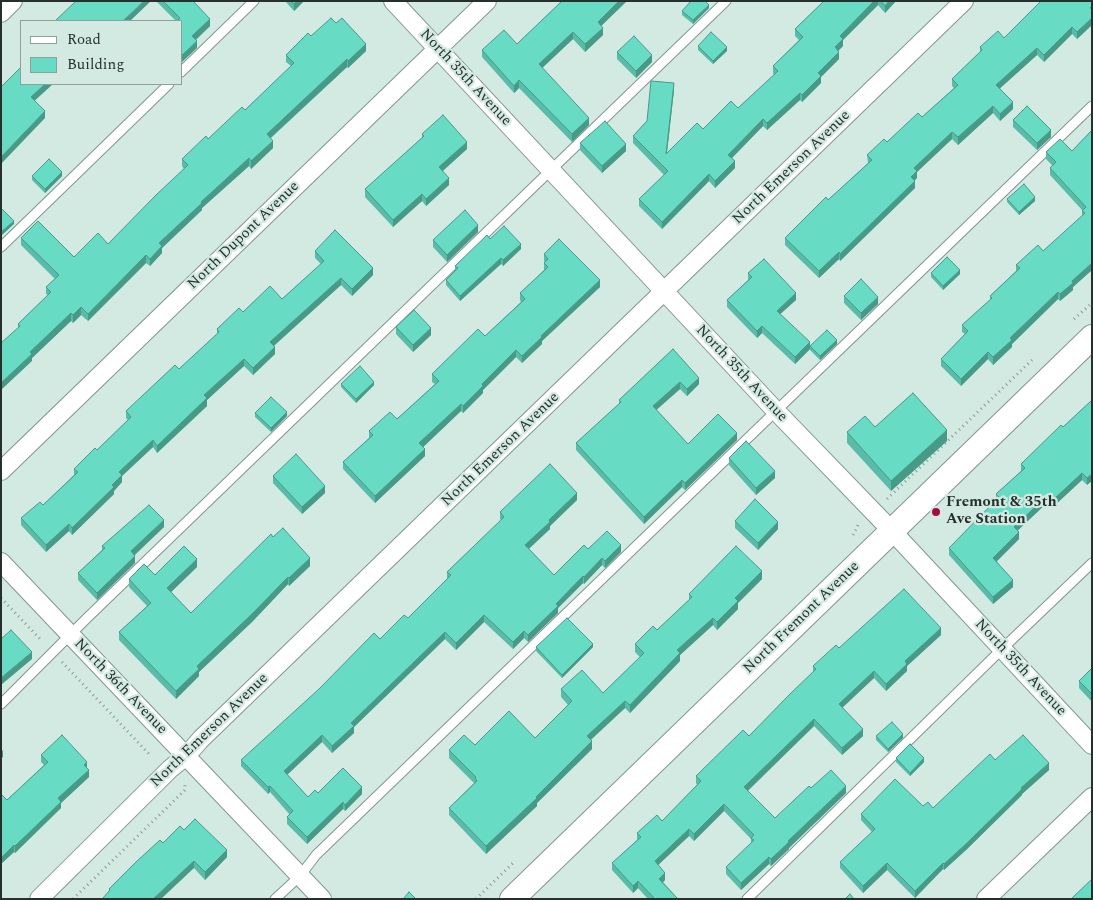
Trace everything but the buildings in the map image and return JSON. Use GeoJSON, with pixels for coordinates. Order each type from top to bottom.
{"type":"FeatureCollection","features":[{"type":"Feature","properties":{"kind":"street"},"geometry":{"type":"LineString","coordinates":[[1,13],[14,1]]}},
{"type":"Feature","properties":{"kind":"street","name":"North 35th Avenue"},"geometry":{"type":"LineString","coordinates":[[393,1],[664,292],[892,531],[1092,745]]}},
{"type":"Feature","properties":{"kind":"street","name":"North Dupont Avenue"},"geometry":{"type":"LineString","coordinates":[[1,471],[487,1]]}},
{"type":"Feature","properties":{"kind":"street","name":"North Emerson Avenue"},"geometry":{"type":"LineString","coordinates":[[39,899],[170,769],[186,756],[201,739],[964,1]]}},
{"type":"Feature","properties":{"kind":"street","name":"North Fremont Avenue"},"geometry":{"type":"LineString","coordinates":[[512,899],[1092,337]]}},
{"type":"Feature","properties":{"kind":"street","name":"North 36th Avenue"},"geometry":{"type":"LineString","coordinates":[[1,562],[322,899]]}},
{"type":"Feature","properties":{"kind":"street"},"geometry":{"type":"LineString","coordinates":[[986,899],[1092,797]]}},
{"type":"Feature","properties":{"kind":"lane"},"geometry":{"type":"LineString","coordinates":[[182,71],[254,1]]}},
{"type":"Feature","properties":{"kind":"lane"},"geometry":{"type":"LineString","coordinates":[[1,704],[71,634],[726,1]]}},
{"type":"Feature","properties":{"kind":"lane"},"geometry":{"type":"LineString","coordinates":[[1,246],[168,85]]}},
{"type":"Feature","properties":{"kind":"lane"},"geometry":{"type":"LineString","coordinates":[[275,899],[300,876],[316,855],[1092,106]]}},
{"type":"Feature","properties":{"kind":"lane"},"geometry":{"type":"LineString","coordinates":[[747,899],[1002,649],[1092,564]]}},
{"type":"Feature","properties":{"kind":"path"},"geometry":{"type":"LineString","coordinates":[[1071,323],[1092,302]]}},
{"type":"Feature","properties":{"kind":"path"},"geometry":{"type":"LineString","coordinates":[[880,504],[1036,357]]}},
{"type":"Feature","properties":{"kind":"path"},"geometry":{"type":"LineString","coordinates":[[1,598],[149,754]]}},
{"type":"Feature","properties":{"kind":"path"},"geometry":{"type":"LineString","coordinates":[[73,899],[185,790],[185,783]]}},
{"type":"Feature","properties":{"kind":"place","name":"Fremont & 35th Ave Station"},"geometry":{"type":"Point","coordinates":[936,512]}}]}
